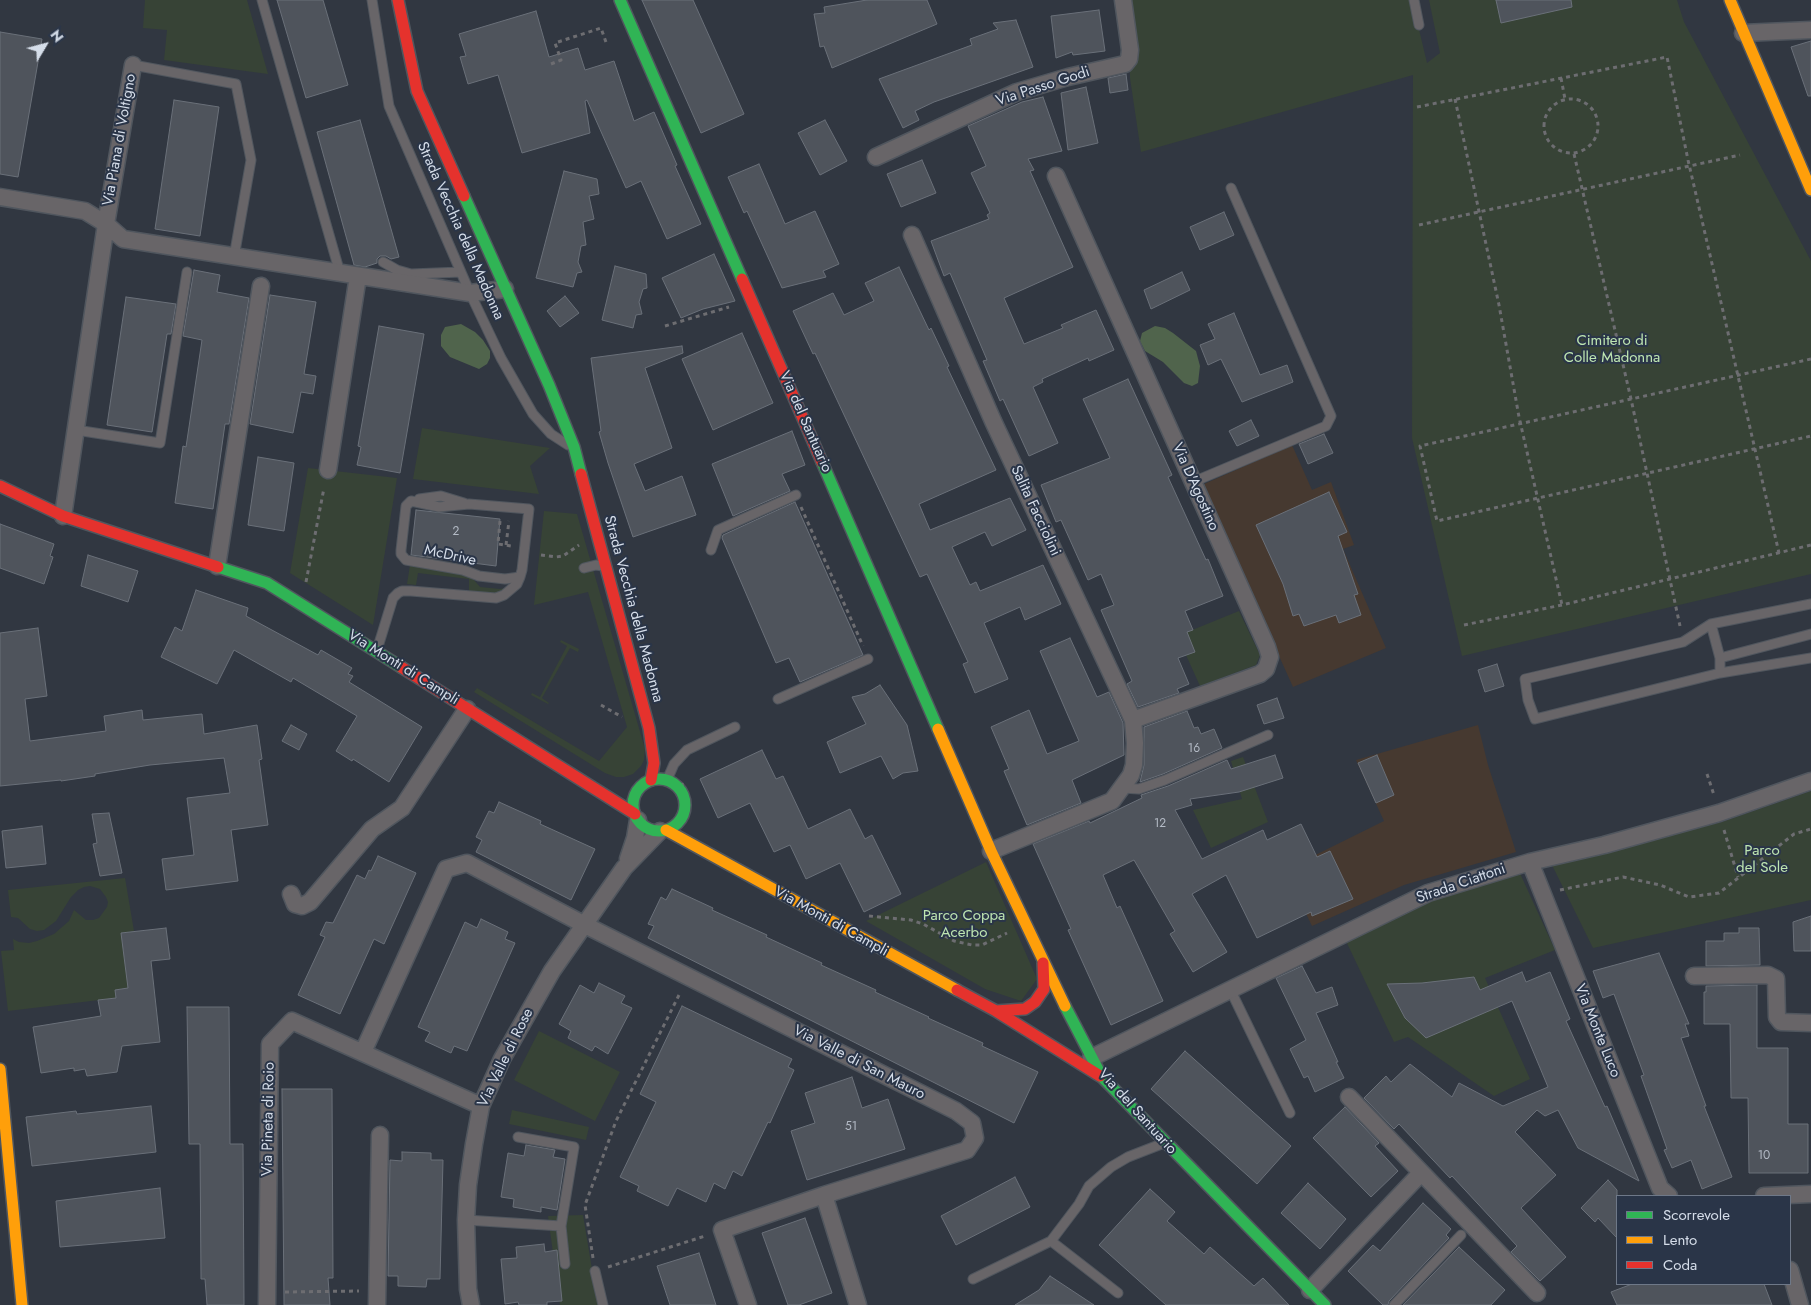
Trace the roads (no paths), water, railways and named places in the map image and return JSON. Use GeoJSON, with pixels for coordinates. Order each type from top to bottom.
{"type":"FeatureCollection","features":[{"type":"Feature","properties":{"kind":"street","name":"Strada Vecchia della Madonna"},"geometry":{"type":"LineString","coordinates":[[398,0],[417,91],[549,385],[574,447],[652,738],[654,763],[651,780]]}},
{"type":"Feature","properties":{"kind":"street","name":"Via del Santuario"},"geometry":{"type":"LineString","coordinates":[[620,0],[987,848],[1043,963],[1099,1064],[1164,1143],[1325,1305]]}},
{"type":"Feature","properties":{"kind":"street","name":"Via Passo Godi"},"geometry":{"type":"LineString","coordinates":[[876,157],[1018,92],[1068,77],[1125,64],[1129,59],[1130,50],[1123,0]]}},
{"type":"Feature","properties":{"kind":"street"},"geometry":{"type":"LineString","coordinates":[[1730,0],[1811,190]]}},
{"type":"Feature","properties":{"kind":"street"},"geometry":{"type":"LineString","coordinates":[[1743,33],[1811,30]]}},
{"type":"Feature","properties":{"kind":"street","name":"Via Piana di Voltigno"},"geometry":{"type":"LineString","coordinates":[[63,516],[106,224],[133,65]]}},
{"type":"Feature","properties":{"kind":"street","name":"Via D'Agostino"},"geometry":{"type":"LineString","coordinates":[[1056,176],[1267,646],[1270,658],[1266,669],[1260,674],[1133,720]]}},
{"type":"Feature","properties":{"kind":"street","name":"Via Piana di Voltigno"},"geometry":{"type":"LineString","coordinates":[[0,197],[85,211],[106,224],[123,239],[470,293],[505,288]]}},
{"type":"Feature","properties":{"kind":"street","name":"Salita Facciolini"},"geometry":{"type":"LineString","coordinates":[[912,235],[993,421],[1133,720],[1136,743],[1131,775],[1112,801],[987,848]]}},
{"type":"Feature","properties":{"kind":"street"},"geometry":{"type":"LineString","coordinates":[[328,470],[358,276]]}},
{"type":"Feature","properties":{"kind":"street"},"geometry":{"type":"LineString","coordinates":[[217,566],[262,286]]}},
{"type":"Feature","properties":{"kind":"street","name":"Via Monti di Campli"},"geometry":{"type":"LineString","coordinates":[[0,486],[63,516],[267,583],[584,781],[636,817]]}},
{"type":"Feature","properties":{"kind":"street"},"geometry":{"type":"LineString","coordinates":[[291,894],[295,904],[302,906],[310,902],[372,829],[402,808],[466,709]]}},
{"type":"Feature","properties":{"kind":"street"},"geometry":{"type":"LineString","coordinates":[[662,778],[667,780],[680,789],[685,805],[684,813],[674,826],[663,830],[647,828],[636,817],[633,807],[636,793],[639,788],[651,780],[662,778]]}},
{"type":"Feature","properties":{"kind":"street","name":"Via Monti di Campli"},"geometry":{"type":"LineString","coordinates":[[584,781],[618,794],[636,793]]}},
{"type":"Feature","properties":{"kind":"street","name":"Strada Ciattoni"},"geometry":{"type":"LineString","coordinates":[[1099,1064],[1230,989],[1428,893],[1530,862],[1604,845],[1717,807],[1811,781]]}},
{"type":"Feature","properties":{"kind":"street","name":"Via Valle di Rose"},"geometry":{"type":"LineString","coordinates":[[624,868],[635,838],[636,817]]}},
{"type":"Feature","properties":{"kind":"street","name":"Via Monti di Campli"},"geometry":{"type":"LineString","coordinates":[[663,830],[996,1011],[1072,1058],[1099,1064]]}},
{"type":"Feature","properties":{"kind":"street","name":"Via Valle di Rose"},"geometry":{"type":"LineString","coordinates":[[471,1305],[468,1289],[466,1220],[468,1185],[481,1106],[502,1059],[552,971],[624,868],[663,830]]}},
{"type":"Feature","properties":{"kind":"street","name":"Via Monte Luco"},"geometry":{"type":"LineString","coordinates":[[1530,862],[1657,1181],[1660,1188],[1668,1195]]}},
{"type":"Feature","properties":{"kind":"street"},"geometry":{"type":"LineString","coordinates":[[363,1052],[446,869],[467,863],[585,925]]}},
{"type":"Feature","properties":{"kind":"street","name":"Via Valle di San Mauro"},"geometry":{"type":"LineString","coordinates":[[585,925],[956,1111],[972,1123],[975,1138],[967,1150],[824,1195],[722,1230],[748,1305]]}},
{"type":"Feature","properties":{"kind":"street"},"geometry":{"type":"LineString","coordinates":[[996,1011],[1025,1010],[1035,1002],[1044,989],[1043,963]]}},
{"type":"Feature","properties":{"kind":"street"},"geometry":{"type":"LineString","coordinates":[[1694,976],[1768,975],[1776,979],[1777,1017],[1781,1022],[1811,1023]]}},
{"type":"Feature","properties":{"kind":"street","name":"Via Pineta di Roio"},"geometry":{"type":"LineString","coordinates":[[267,1298],[270,1044],[292,1021],[481,1106]]}},
{"type":"Feature","properties":{"kind":"street"},"geometry":{"type":"LineString","coordinates":[[1072,1058],[1085,1059],[1099,1064]]}},
{"type":"Feature","properties":{"kind":"street"},"geometry":{"type":"LineString","coordinates":[[0,1068],[22,1305]]}},
{"type":"Feature","properties":{"kind":"street"},"geometry":{"type":"LineString","coordinates":[[1349,1096],[1537,1293]]}},
{"type":"Feature","properties":{"kind":"street"},"geometry":{"type":"LineString","coordinates":[[377,1298],[380,1135]]}},
{"type":"Feature","properties":{"kind":"street"},"geometry":{"type":"LineString","coordinates":[[1310,1290],[1421,1173]]}},
{"type":"Feature","properties":{"kind":"street"},"geometry":{"type":"LineString","coordinates":[[1789,1195],[1811,1194]]}},
{"type":"Feature","properties":{"kind":"street"},"geometry":{"type":"LineString","coordinates":[[824,1195],[858,1305]]}},
{"type":"Feature","properties":{"kind":"street"},"geometry":{"type":"LineString","coordinates":[[1791,1274],[1800,1305]]}},
{"type":"Feature","properties":{"kind":"lane"},"geometry":{"type":"LineString","coordinates":[[262,0],[340,273]]}},
{"type":"Feature","properties":{"kind":"lane","name":"Strada Vecchia della Madonna"},"geometry":{"type":"LineString","coordinates":[[372,0],[389,106],[470,293],[501,358],[533,414],[551,434],[563,443],[574,447]]}},
{"type":"Feature","properties":{"kind":"lane"},"geometry":{"type":"LineString","coordinates":[[1414,0],[1419,25]]}},
{"type":"Feature","properties":{"kind":"lane","name":"Via Piana di Voltigno"},"geometry":{"type":"LineString","coordinates":[[133,65],[236,84],[251,160],[234,256]]}},
{"type":"Feature","properties":{"kind":"lane"},"geometry":{"type":"LineString","coordinates":[[1193,482],[1326,426],[1330,416],[1231,188]]}},
{"type":"Feature","properties":{"kind":"lane"},"geometry":{"type":"LineString","coordinates":[[383,262],[397,270],[411,274],[461,272]]}},
{"type":"Feature","properties":{"kind":"lane"},"geometry":{"type":"LineString","coordinates":[[76,430],[160,443],[187,272]]}},
{"type":"Feature","properties":{"kind":"lane"},"geometry":{"type":"LineString","coordinates":[[711,550],[718,530],[796,495]]}},
{"type":"Feature","properties":{"kind":"lane","name":"McDrive"},"geometry":{"type":"LineString","coordinates":[[415,500],[439,507],[469,504],[529,509],[520,577],[504,579],[479,576],[463,570],[406,560],[401,554],[406,506],[409,502],[415,500]]}},
{"type":"Feature","properties":{"kind":"lane"},"geometry":{"type":"LineString","coordinates":[[584,568],[596,565],[606,567]]}},
{"type":"Feature","properties":{"kind":"lane"},"geometry":{"type":"LineString","coordinates":[[376,651],[393,598],[398,593],[411,591],[496,598],[508,592],[517,584],[520,577]]}},
{"type":"Feature","properties":{"kind":"lane"},"geometry":{"type":"LineString","coordinates":[[1811,604],[1711,624],[1683,642],[1525,679],[1528,700],[1535,718],[1720,673],[1811,658]]}},
{"type":"Feature","properties":{"kind":"lane"},"geometry":{"type":"LineString","coordinates":[[1711,624],[1720,658],[1720,673]]}},
{"type":"Feature","properties":{"kind":"lane"},"geometry":{"type":"LineString","coordinates":[[1720,658],[1811,634]]}},
{"type":"Feature","properties":{"kind":"lane"},"geometry":{"type":"LineString","coordinates":[[778,699],[868,658]]}},
{"type":"Feature","properties":{"kind":"lane"},"geometry":{"type":"LineString","coordinates":[[667,780],[674,764],[687,750],[735,727]]}},
{"type":"Feature","properties":{"kind":"lane"},"geometry":{"type":"LineString","coordinates":[[1122,788],[1139,789],[1165,780],[1268,735]]}},
{"type":"Feature","properties":{"kind":"lane"},"geometry":{"type":"LineString","coordinates":[[1230,989],[1290,1113]]}},
{"type":"Feature","properties":{"kind":"lane"},"geometry":{"type":"LineString","coordinates":[[518,1137],[574,1147],[561,1226],[565,1264]]}},
{"type":"Feature","properties":{"kind":"lane"},"geometry":{"type":"LineString","coordinates":[[973,1279],[1051,1241],[1079,1204],[1089,1186],[1111,1167],[1128,1156],[1164,1143]]}},
{"type":"Feature","properties":{"kind":"lane"},"geometry":{"type":"LineString","coordinates":[[466,1220],[561,1226]]}},
{"type":"Feature","properties":{"kind":"lane"},"geometry":{"type":"LineString","coordinates":[[1394,1305],[1461,1235]]}},
{"type":"Feature","properties":{"kind":"lane"},"geometry":{"type":"LineString","coordinates":[[1051,1241],[1118,1293]]}},
{"type":"Feature","properties":{"kind":"lane"},"geometry":{"type":"LineString","coordinates":[[595,1271],[603,1305]]}},
{"type":"Feature","properties":{"kind":"park label","name":"Cimitero di Colle Madonna"},"geometry":{"type":"Point","coordinates":[1612,350]}},
{"type":"Feature","properties":{"kind":"park label","name":"Parco del Sole"},"geometry":{"type":"Point","coordinates":[1762,860]}},
{"type":"Feature","properties":{"kind":"park label","name":"Parco Coppa Acerbo"},"geometry":{"type":"Point","coordinates":[964,924]}}]}
